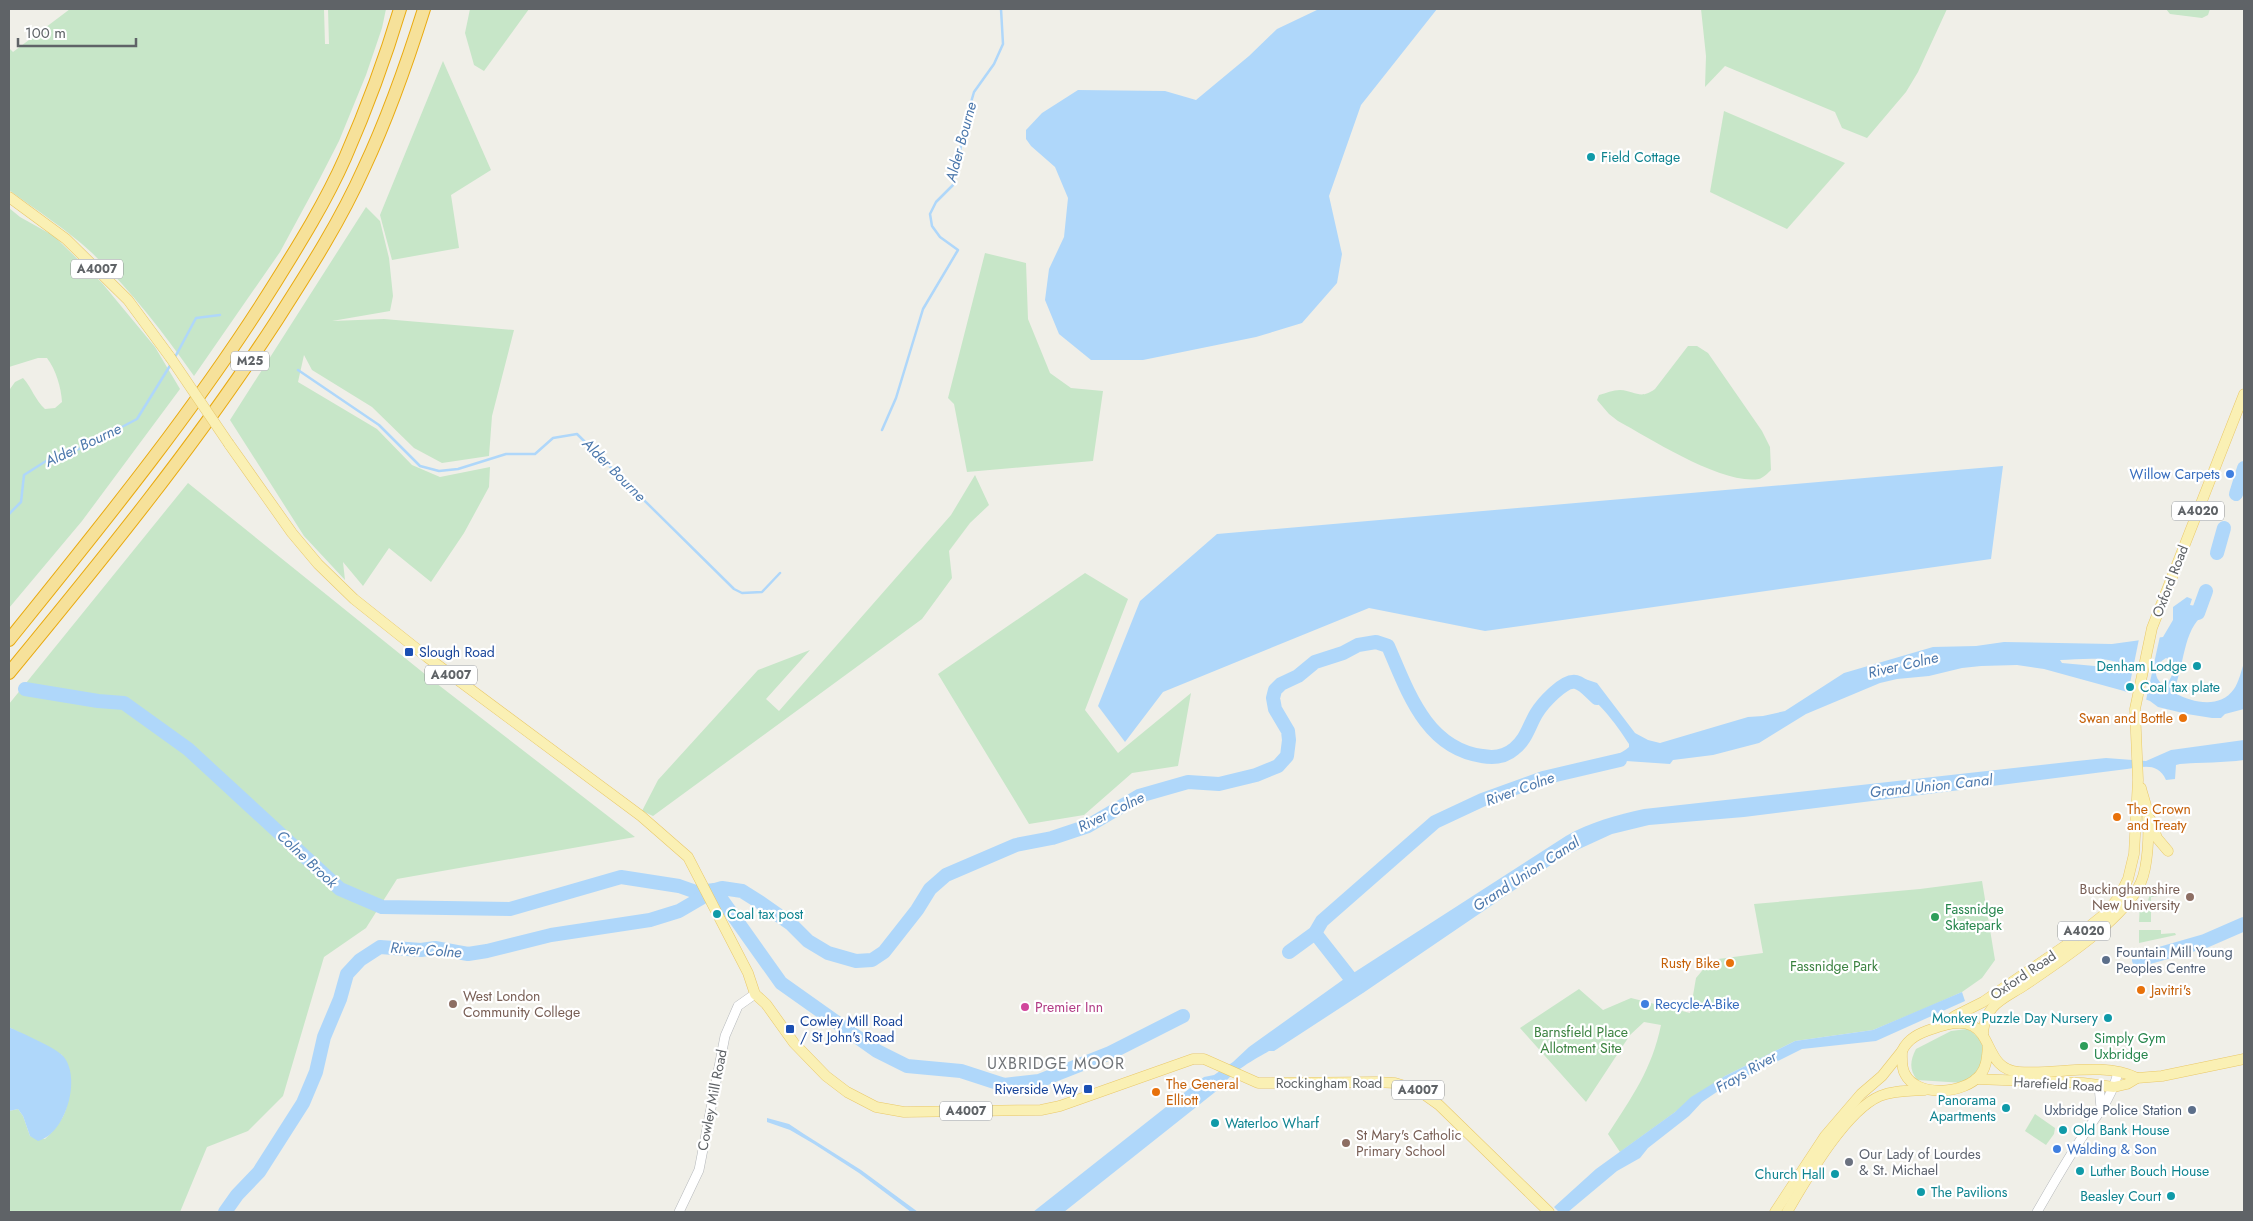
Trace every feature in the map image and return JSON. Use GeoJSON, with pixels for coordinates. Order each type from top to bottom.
{"type":"FeatureCollection","features":[{"type":"Feature","properties":{"kind":"highway","name":"M25"},"geometry":{"type":"LineString","coordinates":[[9,640],[56,583],[244,334],[307,232],[345,159],[391,38],[400,9]]}},
{"type":"Feature","properties":{"kind":"highway","name":"M25"},"geometry":{"type":"LineString","coordinates":[[9,673],[172,470],[252,358],[310,268],[364,169],[406,65],[424,9]]}},
{"type":"Feature","properties":{"kind":"main road","name":"A4007"},"geometry":{"type":"LineString","coordinates":[[9,197],[66,239],[128,300],[292,533],[318,564],[354,599],[427,657],[658,830],[688,857],[748,973],[754,994]]}},
{"type":"Feature","properties":{"kind":"main road","name":"Oxford Road"},"geometry":{"type":"LineString","coordinates":[[1943,1024],[1983,1002],[2065,946],[2106,913],[2119,897],[2131,870],[2138,780],[2135,739],[2137,698],[2152,628],[2244,394]]}},
{"type":"Feature","properties":{"kind":"main road","name":"Oxford Road"},"geometry":{"type":"LineString","coordinates":[[1983,1034],[1984,1020],[1991,1007],[2038,976],[2107,923],[2137,890],[2146,864],[2148,816],[2138,780]]}},
{"type":"Feature","properties":{"kind":"main road"},"geometry":{"type":"LineString","coordinates":[[2148,816],[2157,838],[2168,851]]}},
{"type":"Feature","properties":{"kind":"main road","name":"Rockingham Road"},"geometry":{"type":"LineString","coordinates":[[754,994],[766,1004],[782,1028],[805,1055],[847,1092],[876,1107],[904,1112],[1041,1110],[1088,1097],[1182,1062],[1204,1059],[1248,1080],[1272,1084],[1395,1083],[1418,1090],[1439,1105],[1546,1210]]}},
{"type":"Feature","properties":{"kind":"main road"},"geometry":{"type":"LineString","coordinates":[[1775,1212],[1825,1136],[1861,1094],[1882,1076],[1910,1040],[1943,1024],[1972,1024],[1983,1034],[1988,1046],[1984,1069],[1976,1080],[1964,1087],[1892,1092],[1879,1096],[1865,1106],[1824,1152],[1787,1212]]}},
{"type":"Feature","properties":{"kind":"main road","name":"Harefield Road"},"geometry":{"type":"LineString","coordinates":[[1988,1046],[1999,1062],[2017,1072],[2106,1070],[2129,1074],[2137,1078]]}},
{"type":"Feature","properties":{"kind":"main road"},"geometry":{"type":"LineString","coordinates":[[1902,1051],[1905,1074],[1915,1085],[1932,1090]]}},
{"type":"Feature","properties":{"kind":"main road","name":"Harefield Road"},"geometry":{"type":"LineString","coordinates":[[1976,1080],[2083,1083],[2114,1087],[2127,1084],[2137,1078],[2162,1076],[2244,1059]]}},
{"type":"Feature","properties":{"kind":"street","name":"Cowley Mill Road"},"geometry":{"type":"LineString","coordinates":[[679,1212],[699,1170],[725,1036],[738,1006],[754,994]]}},
{"type":"Feature","properties":{"kind":"street"},"geometry":{"type":"LineString","coordinates":[[2037,1212],[2101,1108],[2106,1104],[2114,1087],[2118,1072]]}},
{"type":"Feature","properties":{"kind":"street"},"geometry":{"type":"LineString","coordinates":[[2099,1086],[2101,1108]]}},
{"type":"Feature","properties":{"kind":"green space"},"geometry":{"type":"Polygon","coordinates":[[[70,9],[324,9],[325,44],[329,44],[328,9],[386,9],[382,28],[366,75],[339,141],[319,180],[280,252],[194,376],[146,311],[106,266],[71,235],[9,190],[9,48],[13,52],[70,9]]]}},
{"type":"Feature","properties":{"kind":"green space"},"geometry":{"type":"Polygon","coordinates":[[[470,9],[529,9],[484,71],[474,65],[465,33],[470,9]]]}},
{"type":"Feature","properties":{"kind":"green space"},"geometry":{"type":"Polygon","coordinates":[[[1701,9],[1947,9],[1918,72],[1906,92],[1867,138],[1842,128],[1835,112],[1725,66],[1705,87],[1706,56],[1701,9]]]}},
{"type":"Feature","properties":{"kind":"green space"},"geometry":{"type":"Polygon","coordinates":[[[2166,9],[2210,9],[2208,15],[2202,18],[2170,14],[2166,9]]]}},
{"type":"Feature","properties":{"kind":"green space"},"geometry":{"type":"Polygon","coordinates":[[[443,61],[491,170],[451,195],[459,248],[392,260],[380,215],[443,61]]]}},
{"type":"Feature","properties":{"kind":"green space"},"geometry":{"type":"Polygon","coordinates":[[[1724,111],[1845,163],[1787,229],[1710,192],[1724,111]]]}},
{"type":"Feature","properties":{"kind":"green space"},"geometry":{"type":"Polygon","coordinates":[[[366,207],[380,221],[389,258],[393,296],[390,311],[332,321],[384,319],[514,330],[492,416],[489,456],[442,463],[414,448],[372,407],[312,370],[304,355],[298,382],[377,429],[412,465],[440,477],[490,467],[489,487],[464,533],[431,582],[389,548],[363,586],[343,562],[345,580],[304,536],[230,420],[366,207]]]}},
{"type":"Feature","properties":{"kind":"green space"},"geometry":{"type":"Polygon","coordinates":[[[9,208],[20,217],[54,236],[102,283],[155,347],[180,389],[82,521],[9,608],[10,389],[15,382],[23,378],[45,409],[55,408],[62,402],[58,379],[47,358],[38,358],[9,367],[9,208]]]}},
{"type":"Feature","properties":{"kind":"green space"},"geometry":{"type":"Polygon","coordinates":[[[985,253],[1026,263],[1028,319],[1050,373],[1071,388],[1103,391],[1093,461],[967,472],[954,404],[948,398],[985,253]]]}},
{"type":"Feature","properties":{"kind":"green space"},"geometry":{"type":"Polygon","coordinates":[[[1688,346],[1697,346],[1708,353],[1762,431],[1770,447],[1771,470],[1762,478],[1744,479],[1726,475],[1687,459],[1618,421],[1597,400],[1599,395],[1615,390],[1638,394],[1650,392],[1655,389],[1688,346]]]}},
{"type":"Feature","properties":{"kind":"green space"},"geometry":{"type":"Polygon","coordinates":[[[975,475],[989,505],[970,523],[949,551],[952,578],[922,619],[653,816],[642,811],[658,780],[758,670],[810,650],[766,699],[779,711],[951,515],[975,475]]]}},
{"type":"Feature","properties":{"kind":"green space"},"geometry":{"type":"Polygon","coordinates":[[[188,483],[436,683],[635,837],[397,879],[366,928],[324,957],[283,1096],[248,1131],[207,1147],[180,1212],[9,1212],[9,1111],[18,1109],[23,1116],[30,1136],[45,1139],[62,1119],[68,1100],[68,1090],[62,1055],[9,1027],[9,704],[188,483]]]}},
{"type":"Feature","properties":{"kind":"green space"},"geometry":{"type":"Polygon","coordinates":[[[1085,573],[1128,599],[1085,710],[1118,753],[1191,693],[1178,766],[1132,773],[1084,815],[1029,824],[938,674],[1085,573]]]}},
{"type":"Feature","properties":{"kind":"green space","name":"Fassnidge Park"},"geometry":{"type":"Polygon","coordinates":[[[1982,881],[1995,960],[1982,978],[1962,992],[1873,1030],[1795,1041],[1725,1076],[1620,1152],[1608,1134],[1647,1069],[1661,1025],[1644,1022],[1630,1035],[1586,1102],[1520,1028],[1579,989],[1603,1010],[1631,998],[1690,1013],[1696,978],[1711,960],[1763,953],[1754,904],[1920,889],[1982,881]]]}},
{"type":"Feature","properties":{"kind":"green space"},"geometry":{"type":"Polygon","coordinates":[[[2158,887],[2158,896],[2151,897],[2151,922],[2139,922],[2140,903],[2147,904],[2150,894],[2158,887]]]}},
{"type":"Feature","properties":{"kind":"green space"},"geometry":{"type":"Polygon","coordinates":[[[2139,930],[2161,930],[2161,934],[2175,933],[2176,935],[2139,943],[2139,930]]]}},
{"type":"Feature","properties":{"kind":"green space"},"geometry":{"type":"Polygon","coordinates":[[[1967,1029],[1977,1036],[1982,1045],[1982,1067],[1964,1083],[1917,1080],[1911,1065],[1916,1049],[1951,1031],[1967,1029]]]}},
{"type":"Feature","properties":{"kind":"green space"},"geometry":{"type":"Polygon","coordinates":[[[2035,1114],[2055,1128],[2054,1134],[2046,1145],[2025,1131],[2035,1114]]]}},
{"type":"Feature","properties":{"kind":"water"},"geometry":{"type":"Polygon","coordinates":[[[1319,9],[1437,9],[1361,105],[1329,196],[1342,254],[1337,283],[1302,323],[1256,337],[1143,360],[1091,360],[1059,334],[1045,300],[1049,269],[1064,237],[1068,198],[1055,167],[1031,146],[1026,139],[1026,130],[1042,113],[1078,90],[1165,91],[1196,100],[1249,56],[1277,29],[1319,9]]]}},
{"type":"Feature","properties":{"kind":"water"},"geometry":{"type":"Polygon","coordinates":[[[2003,466],[1991,559],[1485,631],[1369,608],[1163,692],[1125,742],[1098,706],[1140,601],[1217,534],[2003,466]]]}},
{"type":"Feature","properties":{"kind":"water"},"geometry":{"type":"Polygon","coordinates":[[[2201,596],[2208,598],[2204,615],[2197,621],[2188,639],[2174,689],[2175,693],[2182,697],[2214,702],[2228,695],[2234,689],[2244,663],[2244,709],[2225,714],[2221,718],[2187,714],[2158,707],[2150,701],[2124,691],[2044,669],[2017,665],[1981,666],[1880,683],[1806,714],[1759,743],[1713,755],[1673,760],[1670,764],[1626,761],[1602,767],[1601,759],[1620,753],[1629,747],[1629,744],[1602,708],[1583,694],[1585,679],[1597,683],[1635,733],[1648,740],[1660,743],[1748,717],[1785,711],[1844,673],[1933,647],[1976,646],[2004,642],[2112,644],[2163,637],[2173,620],[2173,607],[2187,597],[2192,599],[2190,605],[2196,606],[2201,596]],[[2166,658],[2159,663],[2156,670],[2157,677],[2162,684],[2168,683],[2173,673],[2172,661],[2166,658]],[[2060,660],[2062,663],[2127,669],[2113,661],[2060,660]]]}},
{"type":"Feature","properties":{"kind":"water","name":"Grand Union Canal"},"geometry":{"type":"Polygon","coordinates":[[[2244,740],[2244,760],[2176,765],[2175,779],[2166,780],[2159,770],[2154,768],[2139,767],[1744,817],[1649,825],[1612,834],[1564,856],[1363,993],[1274,1051],[1269,1051],[1244,1066],[1231,1076],[1224,1085],[1064,1212],[1033,1212],[1204,1077],[1214,1075],[1233,1062],[1249,1047],[1344,979],[1566,836],[1594,823],[1644,809],[2106,758],[2146,761],[2171,750],[2244,740]]]}},
{"type":"Feature","properties":{"kind":"water"},"geometry":{"type":"Polygon","coordinates":[[[2154,953],[2157,961],[2141,964],[2139,957],[2154,953]]]}},
{"type":"Feature","properties":{"kind":"water"},"geometry":{"type":"Polygon","coordinates":[[[1962,992],[1965,1001],[1876,1041],[1802,1049],[1730,1083],[1702,1102],[1689,1116],[1648,1148],[1640,1158],[1617,1171],[1568,1212],[1559,1212],[1554,1207],[1596,1169],[1675,1112],[1691,1097],[1725,1076],[1795,1041],[1873,1030],[1962,992]]]}},
{"type":"Feature","properties":{"kind":"water"},"geometry":{"type":"Polygon","coordinates":[[[9,1027],[59,1052],[69,1065],[71,1090],[63,1117],[48,1136],[38,1141],[30,1136],[23,1116],[18,1109],[9,1111],[9,1027]]]}},
{"type":"Feature","properties":{"kind":"water"},"geometry":{"type":"Polygon","coordinates":[[[767,1118],[789,1124],[861,1170],[918,1212],[911,1212],[859,1173],[790,1130],[767,1122],[767,1118]]]}},
{"type":"Feature","properties":{"kind":"pier"},"geometry":{"type":"Polygon","coordinates":[[[2160,636],[2146,700],[2128,693],[2139,639],[2160,636]]]}},
{"type":"Feature","properties":{"kind":"waterway","name":"Alder Bourne"},"geometry":{"type":"LineString","coordinates":[[882,430],[896,398],[923,309],[958,250],[940,237],[932,226],[930,214],[936,202],[953,185],[967,116],[974,92],[994,64],[1003,44],[1001,9]]}},
{"type":"Feature","properties":{"kind":"waterway","name":"Alder Bourne"},"geometry":{"type":"LineString","coordinates":[[174,359],[196,318],[220,315]]}},
{"type":"Feature","properties":{"kind":"waterway","name":"Alder Bourne"},"geometry":{"type":"LineString","coordinates":[[9,514],[21,502],[24,475],[54,456],[82,448],[137,419],[171,364]]}},
{"type":"Feature","properties":{"kind":"waterway","name":"Alder Bourne"},"geometry":{"type":"LineString","coordinates":[[298,370],[379,425],[420,466],[439,471],[458,469],[506,454],[535,454],[553,438],[577,434],[734,589],[742,593],[762,592],[780,573]]}},
{"type":"Feature","properties":{"kind":"waterway","name":"River Colne"},"geometry":{"type":"LineString","coordinates":[[2236,494],[2244,468]]}},
{"type":"Feature","properties":{"kind":"waterway","name":"River Colne"},"geometry":{"type":"LineString","coordinates":[[2217,553],[2224,528]]}},
{"type":"Feature","properties":{"kind":"waterway","name":"River Colne"},"geometry":{"type":"LineString","coordinates":[[2198,613],[2206,591]]}},
{"type":"Feature","properties":{"kind":"waterway","name":"River Colne"},"geometry":{"type":"LineString","coordinates":[[225,1212],[237,1195],[259,1172],[303,1103],[316,1072],[324,1037],[340,999],[347,974],[360,960],[380,947],[421,950],[435,948],[468,954],[487,951],[551,935],[650,920],[679,911],[715,890],[722,888],[742,891],[791,924],[808,941],[828,953],[856,961],[872,960],[884,952],[917,910],[930,889],[946,875],[1016,845],[1052,838],[1088,826],[1139,796],[1188,782],[1219,784],[1256,775],[1278,766],[1287,756],[1289,740],[1288,731],[1275,709],[1273,698],[1275,690],[1281,684],[1298,676],[1315,662],[1343,653],[1358,645],[1376,642],[1388,646],[1412,699],[1433,730],[1446,742],[1463,751],[1482,756],[1499,756],[1507,754],[1514,749],[1524,737],[1543,704],[1566,684],[1571,682],[1579,683],[1597,698]]}},
{"type":"Feature","properties":{"kind":"waterway","name":"Colne Brook"},"geometry":{"type":"LineString","coordinates":[[25,689],[98,701],[124,703],[188,749],[340,889],[382,907],[510,909],[621,877],[679,886],[696,892],[715,890],[781,983],[877,1051],[907,1066],[961,1071],[1004,1085],[1039,1081],[1110,1053],[1183,1016]]}},
{"type":"Feature","properties":{"kind":"waterway","name":"River Colne"},"geometry":{"type":"LineString","coordinates":[[1289,952],[1315,933],[1322,921],[1435,822],[1482,800],[1543,778],[1620,760]]}},
{"type":"Feature","properties":{"kind":"waterway","name":"Frays River"},"geometry":{"type":"LineString","coordinates":[[2139,960],[2205,941],[2244,924]]}},
{"type":"Feature","properties":{"kind":"waterway"},"geometry":{"type":"LineString","coordinates":[[1315,933],[1355,984]]}},
{"type":"Feature","properties":{"kind":"place","name":"Field Cottage"},"geometry":{"type":"Point","coordinates":[1591,157]}},
{"type":"Feature","properties":{"kind":"place","name":"Willow Carpets"},"geometry":{"type":"Point","coordinates":[2230,474]}},
{"type":"Feature","properties":{"kind":"place","name":"Slough Road"},"geometry":{"type":"Point","coordinates":[409,652]}},
{"type":"Feature","properties":{"kind":"place","name":"Denham Lodge"},"geometry":{"type":"Point","coordinates":[2197,666]}},
{"type":"Feature","properties":{"kind":"place","name":"Coal tax plate"},"geometry":{"type":"Point","coordinates":[2130,687]}},
{"type":"Feature","properties":{"kind":"place","name":"Swan and Bottle"},"geometry":{"type":"Point","coordinates":[2183,718]}},
{"type":"Feature","properties":{"kind":"place","name":"The Crown and Treaty"},"geometry":{"type":"Point","coordinates":[2117,817]}},
{"type":"Feature","properties":{"kind":"place","name":"Buckinghamshire New University"},"geometry":{"type":"Point","coordinates":[2190,897]}},
{"type":"Feature","properties":{"kind":"place","name":"Coal tax post"},"geometry":{"type":"Point","coordinates":[717,914]}},
{"type":"Feature","properties":{"kind":"place","name":"Fassnidge Skatepark"},"geometry":{"type":"Point","coordinates":[1935,917]}},
{"type":"Feature","properties":{"kind":"place","name":"Fountain Mill Young Peoples Centre"},"geometry":{"type":"Point","coordinates":[2106,960]}},
{"type":"Feature","properties":{"kind":"place","name":"Rusty Bike"},"geometry":{"type":"Point","coordinates":[1730,963]}},
{"type":"Feature","properties":{"kind":"place","name":"Javitri's"},"geometry":{"type":"Point","coordinates":[2141,990]}},
{"type":"Feature","properties":{"kind":"place","name":"West London Community College"},"geometry":{"type":"Point","coordinates":[453,1004]}},
{"type":"Feature","properties":{"kind":"place","name":"Recycle-A-Bike"},"geometry":{"type":"Point","coordinates":[1645,1004]}},
{"type":"Feature","properties":{"kind":"place","name":"Premier Inn"},"geometry":{"type":"Point","coordinates":[1025,1007]}},
{"type":"Feature","properties":{"kind":"place","name":"Monkey Puzzle Day Nursery"},"geometry":{"type":"Point","coordinates":[2108,1018]}},
{"type":"Feature","properties":{"kind":"place","name":"Cowley Mill Road / St John's Road"},"geometry":{"type":"Point","coordinates":[790,1029]}},
{"type":"Feature","properties":{"kind":"place","name":"Simply Gym Uxbridge"},"geometry":{"type":"Point","coordinates":[2084,1046]}},
{"type":"Feature","properties":{"kind":"place","name":"Riverside Way"},"geometry":{"type":"Point","coordinates":[1088,1089]}},
{"type":"Feature","properties":{"kind":"place","name":"The General Elliott"},"geometry":{"type":"Point","coordinates":[1156,1092]}},
{"type":"Feature","properties":{"kind":"place","name":"Panorama Apartments"},"geometry":{"type":"Point","coordinates":[2006,1108]}},
{"type":"Feature","properties":{"kind":"place","name":"Uxbridge Police Station"},"geometry":{"type":"Point","coordinates":[2192,1110]}},
{"type":"Feature","properties":{"kind":"place","name":"Waterloo Wharf"},"geometry":{"type":"Point","coordinates":[1215,1123]}},
{"type":"Feature","properties":{"kind":"place","name":"Old Bank House"},"geometry":{"type":"Point","coordinates":[2063,1130]}},
{"type":"Feature","properties":{"kind":"place","name":"St Mary's Catholic Primary School"},"geometry":{"type":"Point","coordinates":[1346,1143]}},
{"type":"Feature","properties":{"kind":"place","name":"Walding & Son"},"geometry":{"type":"Point","coordinates":[2057,1149]}},
{"type":"Feature","properties":{"kind":"place","name":"Our Lady of Lourdes & St. Michael"},"geometry":{"type":"Point","coordinates":[1849,1162]}},
{"type":"Feature","properties":{"kind":"place","name":"Luther Bouch House"},"geometry":{"type":"Point","coordinates":[2080,1171]}},
{"type":"Feature","properties":{"kind":"place","name":"Church Hall"},"geometry":{"type":"Point","coordinates":[1835,1174]}},
{"type":"Feature","properties":{"kind":"place","name":"The Pavilions"},"geometry":{"type":"Point","coordinates":[1921,1192]}},
{"type":"Feature","properties":{"kind":"place","name":"Beasley Court"},"geometry":{"type":"Point","coordinates":[2171,1196]}},
{"type":"Feature","properties":{"kind":"district","name":"UXBRIDGE MOOR"},"geometry":{"type":"Point","coordinates":[1056,1063]}},
{"type":"Feature","properties":{"kind":"park label","name":"Barnsfield Place Allotment Site"},"geometry":{"type":"Point","coordinates":[1581,1040]}}]}
